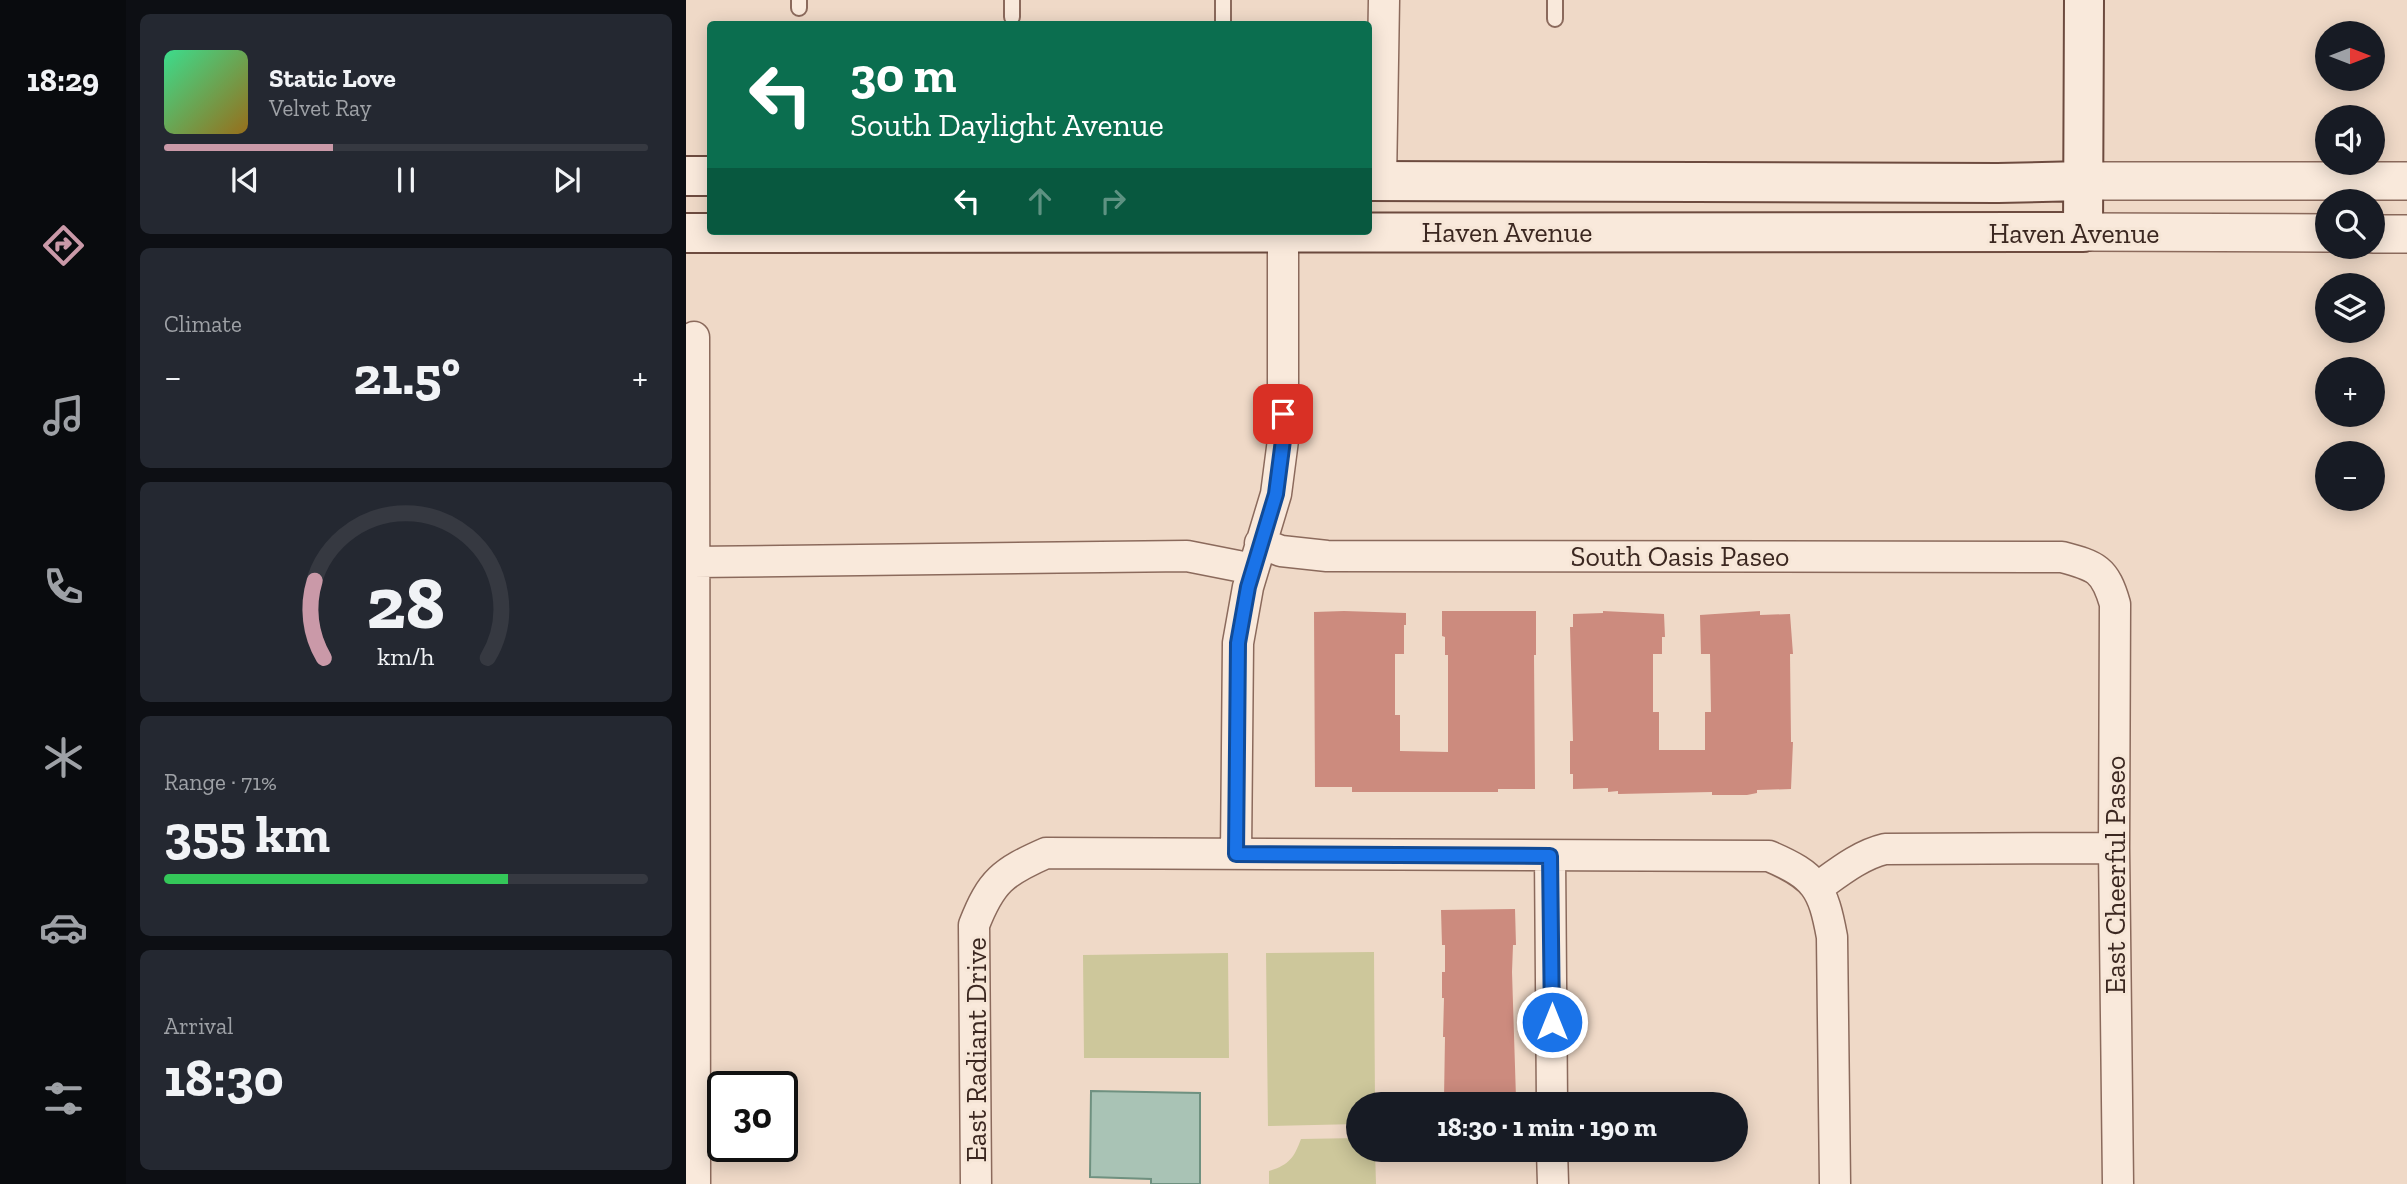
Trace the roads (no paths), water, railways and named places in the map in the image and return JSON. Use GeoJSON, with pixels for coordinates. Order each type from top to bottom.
{"type":"FeatureCollection","features":[{"type":"Feature","properties":{"kind":"main road"},"geometry":{"type":"LineString","coordinates":[[2083,232],[2084,0]]}},
{"type":"Feature","properties":{"kind":"main road"},"geometry":{"type":"LineString","coordinates":[[686,176],[707,176]]}},
{"type":"Feature","properties":{"kind":"main road","name":"Haven Avenue"},"geometry":{"type":"LineString","coordinates":[[1375,181],[2083,181]]}},
{"type":"Feature","properties":{"kind":"main road","name":"Haven Avenue"},"geometry":{"type":"LineString","coordinates":[[1372,232],[2083,232]]}},
{"type":"Feature","properties":{"kind":"main road","name":"Haven Avenue"},"geometry":{"type":"LineString","coordinates":[[686,233],[707,233]]}},
{"type":"Feature","properties":{"kind":"street"},"geometry":{"type":"LineString","coordinates":[[1375,181],[1384,0]]}},
{"type":"Feature","properties":{"kind":"street","name":"Haven Avenue"},"geometry":{"type":"LineString","coordinates":[[2083,181],[2407,181]]}},
{"type":"Feature","properties":{"kind":"street","name":"Haven Avenue"},"geometry":{"type":"LineString","coordinates":[[2083,232],[2315,233]]}},
{"type":"Feature","properties":{"kind":"street"},"geometry":{"type":"LineString","coordinates":[[2385,234],[2407,234]]}},
{"type":"Feature","properties":{"kind":"street"},"geometry":{"type":"LineString","coordinates":[[1283,235],[1283,440],[1276,494],[1257,556],[1238,643],[1236,854],[1769,856],[1793,867],[1818,887],[1827,911],[1832,937],[1835,1184]]}},
{"type":"Feature","properties":{"kind":"street"},"geometry":{"type":"LineString","coordinates":[[694,337],[695,1184]]}},
{"type":"Feature","properties":{"kind":"street","name":"South Oasis Paseo"},"geometry":{"type":"LineString","coordinates":[[694,562],[1257,556],[1281,551],[1327,556],[2062,557],[2099,570]]}},
{"type":"Feature","properties":{"kind":"street","name":"East Cheerful Paseo"},"geometry":{"type":"LineString","coordinates":[[2099,570],[2109,584],[2115,604],[2114,848],[2118,1184]]}},
{"type":"Feature","properties":{"kind":"street"},"geometry":{"type":"LineString","coordinates":[[1818,887],[1858,859],[1885,849],[2114,848]]}},
{"type":"Feature","properties":{"kind":"street","name":"East Radiant Drive"},"geometry":{"type":"LineString","coordinates":[[976,1184],[974,925],[984,900],[997,880],[1046,853],[1236,854]]}},
{"type":"Feature","properties":{"kind":"street"},"geometry":{"type":"LineString","coordinates":[[1550,856],[1552,1092]]}},
{"type":"Feature","properties":{"kind":"street"},"geometry":{"type":"LineString","coordinates":[[1552,1162],[1553,1184]]}},
{"type":"Feature","properties":{"kind":"lane"},"geometry":{"type":"LineString","coordinates":[[1012,0],[1012,17]]}},
{"type":"Feature","properties":{"kind":"lane"},"geometry":{"type":"LineString","coordinates":[[1223,0],[1223,21]]}},
{"type":"Feature","properties":{"kind":"lane"},"geometry":{"type":"LineString","coordinates":[[1555,0],[1555,19]]}}]}
